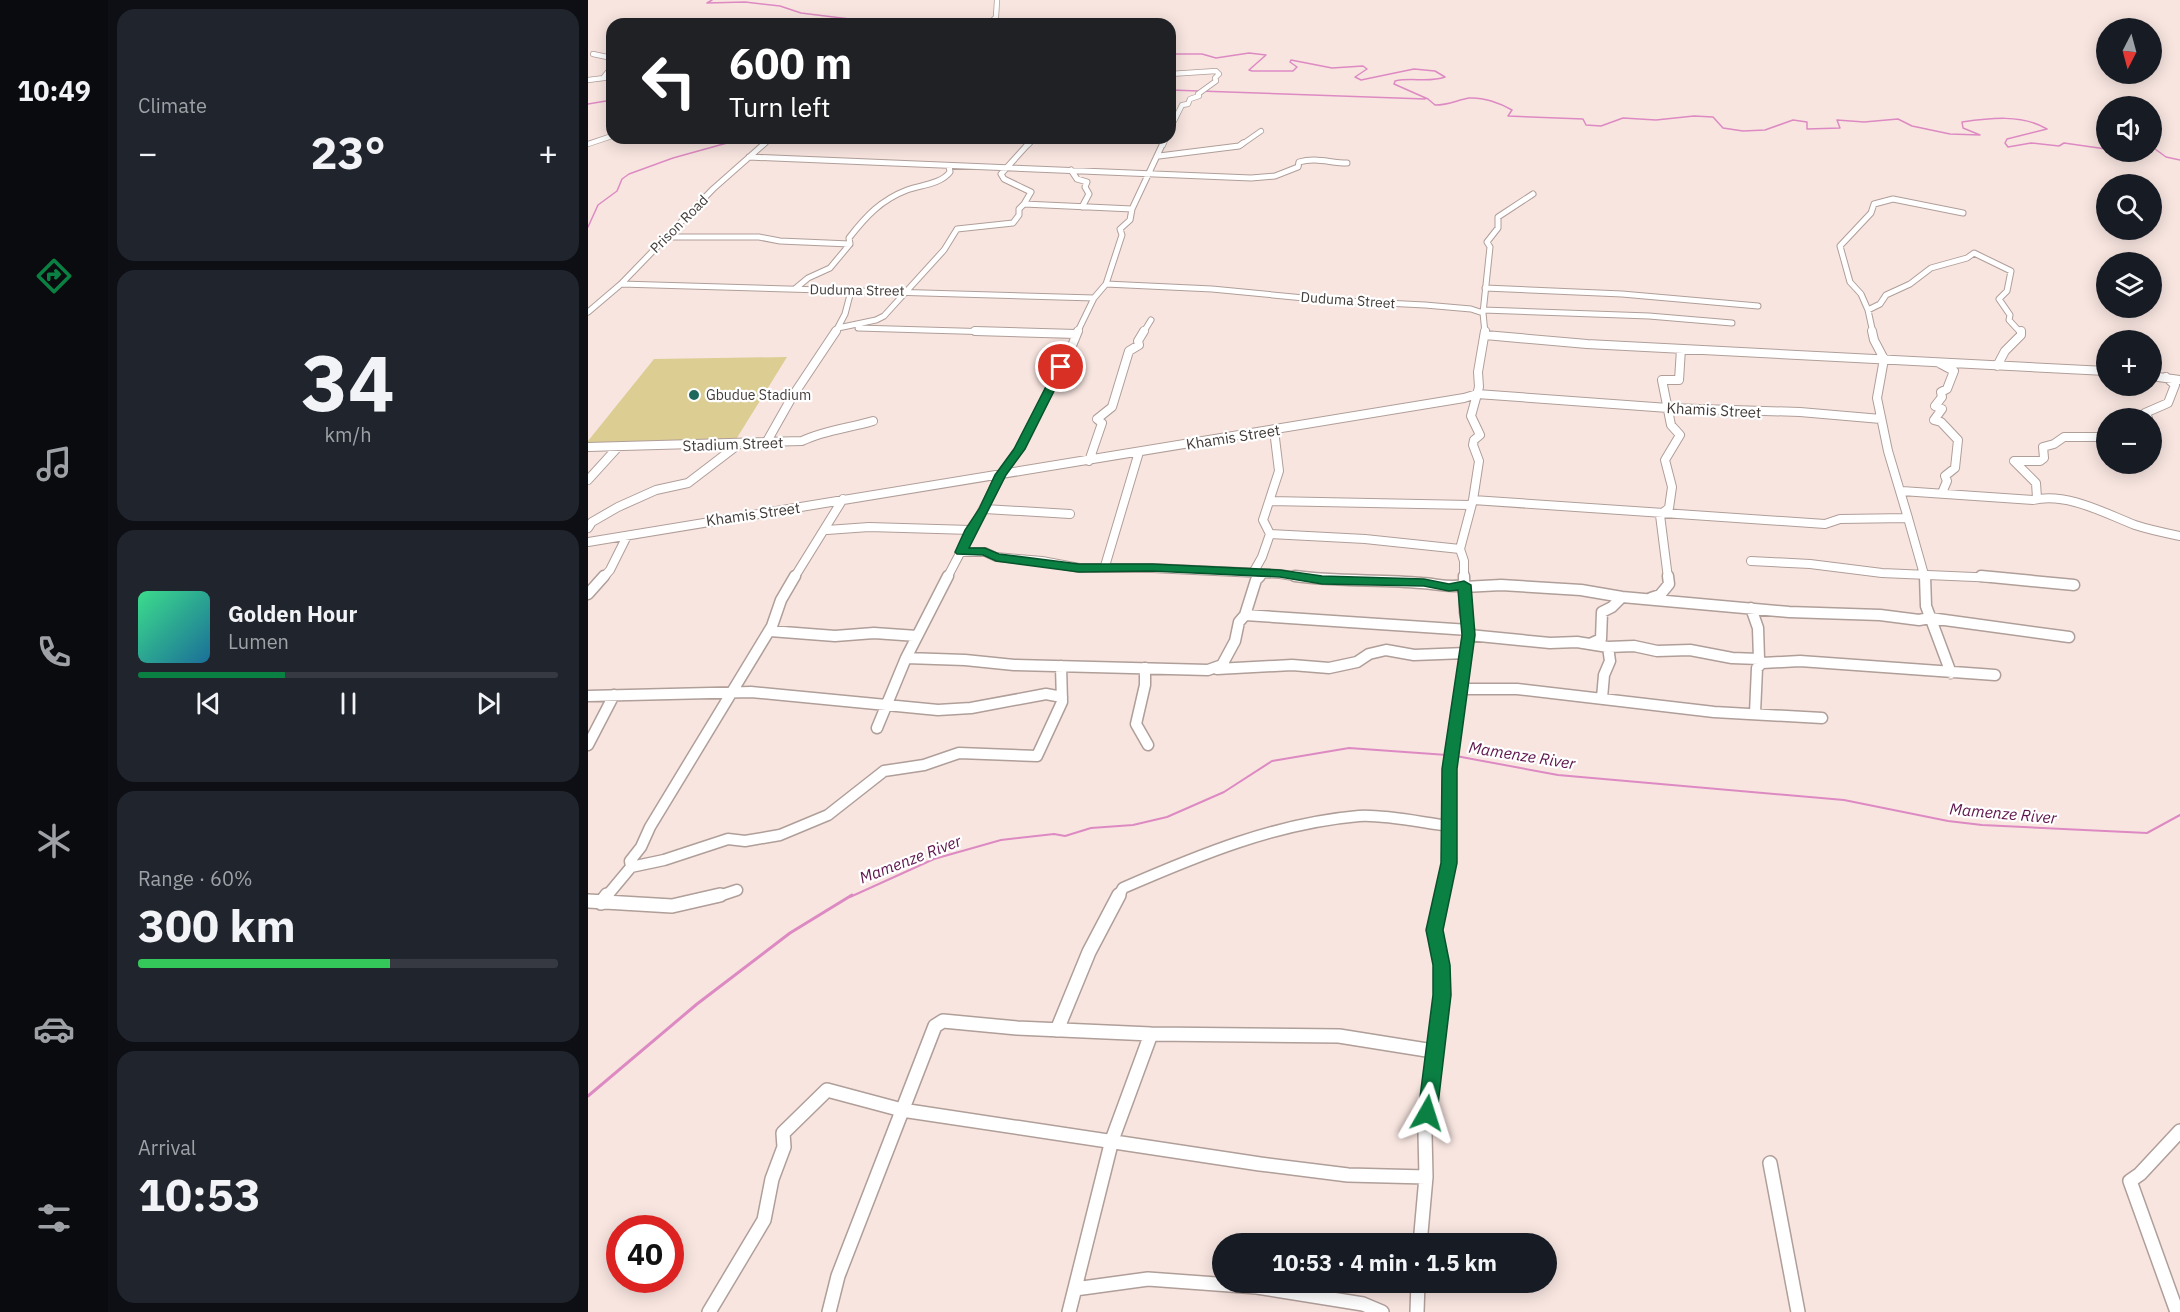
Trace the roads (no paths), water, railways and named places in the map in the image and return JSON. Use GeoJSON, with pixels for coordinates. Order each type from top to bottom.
{"type":"FeatureCollection","features":[{"type":"Feature","properties":{"kind":"street"},"geometry":{"type":"LineString","coordinates":[[994,18],[998,0]]}},
{"type":"Feature","properties":{"kind":"street"},"geometry":{"type":"LineString","coordinates":[[593,54],[606,57]]}},
{"type":"Feature","properties":{"kind":"street"},"geometry":{"type":"LineString","coordinates":[[1176,74],[1216,71],[1219,74],[1215,78],[1216,81],[1209,84],[1198,94],[1199,96],[1190,99],[1188,104],[1182,105],[1176,117]]}},
{"type":"Feature","properties":{"kind":"street"},"geometry":{"type":"LineString","coordinates":[[603,78],[606,74]]}},
{"type":"Feature","properties":{"kind":"street"},"geometry":{"type":"LineString","coordinates":[[588,80],[606,78]]}},
{"type":"Feature","properties":{"kind":"street"},"geometry":{"type":"LineString","coordinates":[[1159,156],[1239,146],[1261,131]]}},
{"type":"Feature","properties":{"kind":"street"},"geometry":{"type":"LineString","coordinates":[[588,144],[606,138]]}},
{"type":"Feature","properties":{"kind":"street","name":"Prison Road"},"geometry":{"type":"LineString","coordinates":[[588,312],[621,284],[713,189],[764,144]]}},
{"type":"Feature","properties":{"kind":"street"},"geometry":{"type":"LineString","coordinates":[[838,328],[876,320],[884,316],[949,245],[957,229],[1013,223],[1019,215],[1019,209],[1031,192],[1004,179],[1001,174],[1004,167],[1029,144]]}},
{"type":"Feature","properties":{"kind":"street"},"geometry":{"type":"LineString","coordinates":[[876,728],[906,658],[962,552],[971,530],[985,509],[1001,475],[1019,449],[1069,353],[1094,298],[1106,284],[1122,235],[1120,229],[1130,220],[1132,209],[1143,184],[1151,173],[1164,144]]}},
{"type":"Feature","properties":{"kind":"street"},"geometry":{"type":"LineString","coordinates":[[749,158],[1235,176],[1249,179],[1292,171],[1298,167],[1299,162],[1307,158],[1347,163]]}},
{"type":"Feature","properties":{"kind":"street"},"geometry":{"type":"LineString","coordinates":[[796,288],[817,273],[830,268],[850,244],[849,238],[868,213],[908,190],[919,189],[947,176],[950,172],[949,166]]}},
{"type":"Feature","properties":{"kind":"street"},"geometry":{"type":"LineString","coordinates":[[1071,170],[1077,178],[1087,182],[1085,187],[1089,194],[1082,207]]}},
{"type":"Feature","properties":{"kind":"street"},"geometry":{"type":"LineString","coordinates":[[1421,1233],[1426,1177],[1425,1133],[1433,1051],[1442,995],[1441,965],[1435,930],[1447,878],[1450,769],[1463,689],[1469,632],[1465,612],[1464,561],[1460,549],[1469,521],[1476,468],[1479,461],[1473,445],[1474,440],[1480,435],[1471,416],[1477,394],[1478,372],[1485,335],[1483,310],[1486,301],[1485,288],[1490,247],[1487,242],[1498,228],[1498,217],[1533,194]]}},
{"type":"Feature","properties":{"kind":"street"},"geometry":{"type":"LineString","coordinates":[[1951,673],[1940,648],[1934,622],[1926,606],[1925,574],[1902,491],[1888,451],[1881,419],[1877,398],[1884,359],[1874,340],[1868,310],[1861,294],[1850,282],[1840,246],[1871,213],[1874,204],[1893,199],[1964,213]]}},
{"type":"Feature","properties":{"kind":"street"},"geometry":{"type":"LineString","coordinates":[[1024,204],[1132,209]]}},
{"type":"Feature","properties":{"kind":"street"},"geometry":{"type":"LineString","coordinates":[[665,237],[724,239],[759,237],[780,241],[850,244]]}},
{"type":"Feature","properties":{"kind":"street"},"geometry":{"type":"LineString","coordinates":[[1868,310],[1880,304],[1886,295],[1910,284],[1931,268],[1967,258],[1974,253],[2011,271],[2007,291],[2000,299],[2010,315],[2009,320],[2021,331],[2021,335],[2006,351],[1997,366]]}},
{"type":"Feature","properties":{"kind":"street","name":"Duduma Street"},"geometry":{"type":"LineString","coordinates":[[621,284],[1094,298]]}},
{"type":"Feature","properties":{"kind":"street","name":"Duduma Street"},"geometry":{"type":"LineString","coordinates":[[1106,284],[1212,289],[1325,300],[1483,310],[1732,323]]}},
{"type":"Feature","properties":{"kind":"street"},"geometry":{"type":"LineString","coordinates":[[1485,288],[1521,287],[1758,306]]}},
{"type":"Feature","properties":{"kind":"street"},"geometry":{"type":"LineString","coordinates":[[766,443],[792,398],[838,328],[850,300],[851,291]]}},
{"type":"Feature","properties":{"kind":"street"},"geometry":{"type":"LineString","coordinates":[[1089,461],[1102,423],[1097,418],[1112,408],[1120,380],[1128,367],[1129,351],[1139,345],[1138,341],[1151,320]]}},
{"type":"Feature","properties":{"kind":"street"},"geometry":{"type":"LineString","coordinates":[[838,328],[994,330],[1076,334]]}},
{"type":"Feature","properties":{"kind":"street"},"geometry":{"type":"LineString","coordinates":[[1485,335],[1681,349],[2096,371]]}},
{"type":"Feature","properties":{"kind":"street"},"geometry":{"type":"LineString","coordinates":[[1660,515],[1669,508],[1672,487],[1665,460],[1680,435],[1671,425],[1662,380],[1678,380],[1681,349]]}},
{"type":"Feature","properties":{"kind":"street"},"geometry":{"type":"LineString","coordinates":[[1936,361],[1954,371],[1947,389],[1941,392],[1942,397],[1935,406],[1942,409],[1934,420],[1941,422],[1958,440],[1955,468],[1945,476],[1947,481],[1942,493]]}},
{"type":"Feature","properties":{"kind":"street"},"geometry":{"type":"LineString","coordinates":[[2162,377],[2180,380]]}},
{"type":"Feature","properties":{"kind":"street"},"geometry":{"type":"LineString","coordinates":[[2156,408],[2168,403],[2175,385],[2166,377]]}},
{"type":"Feature","properties":{"kind":"street","name":"Khamis Street"},"geometry":{"type":"LineString","coordinates":[[588,542],[670,526],[1089,461],[1457,400],[1477,394],[1668,408],[1800,412],[1881,419]]}},
{"type":"Feature","properties":{"kind":"street","name":"Stadium Street"},"geometry":{"type":"LineString","coordinates":[[588,447],[802,441],[816,434],[843,430],[873,421]]}},
{"type":"Feature","properties":{"kind":"street"},"geometry":{"type":"LineString","coordinates":[[1217,669],[1222,665],[1235,640],[1239,622],[1245,615],[1270,534],[1263,520],[1279,471],[1274,430]]}},
{"type":"Feature","properties":{"kind":"street"},"geometry":{"type":"LineString","coordinates":[[2037,498],[2036,483],[2014,461],[2040,461],[2044,458],[2043,447],[2054,444],[2064,437],[2096,437]]}},
{"type":"Feature","properties":{"kind":"street"},"geometry":{"type":"LineString","coordinates":[[588,528],[592,522],[656,490],[688,483],[739,444]]}},
{"type":"Feature","properties":{"kind":"street"},"geometry":{"type":"LineString","coordinates":[[588,480],[618,447]]}},
{"type":"Feature","properties":{"kind":"street"},"geometry":{"type":"LineString","coordinates":[[1102,568],[1105,566],[1139,452]]}},
{"type":"Feature","properties":{"kind":"street"},"geometry":{"type":"LineString","coordinates":[[1902,491],[2033,500],[2053,499],[2099,509],[2147,529],[2180,536]]}},
{"type":"Feature","properties":{"kind":"street"},"geometry":{"type":"LineString","coordinates":[[631,867],[630,861],[641,848],[650,826],[766,634],[770,631],[780,602],[792,580],[827,530],[843,499]]}},
{"type":"Feature","properties":{"kind":"street"},"geometry":{"type":"LineString","coordinates":[[1270,501],[1472,502],[1825,524],[1840,519],[1908,518]]}},
{"type":"Feature","properties":{"kind":"street"},"geometry":{"type":"LineString","coordinates":[[985,509],[1070,514]]}},
{"type":"Feature","properties":{"kind":"street"},"geometry":{"type":"LineString","coordinates":[[1647,599],[1660,595],[1669,584],[1660,515]]}},
{"type":"Feature","properties":{"kind":"street"},"geometry":{"type":"LineString","coordinates":[[827,530],[869,527],[891,529],[941,527],[971,530]]}},
{"type":"Feature","properties":{"kind":"street"},"geometry":{"type":"LineString","coordinates":[[1270,534],[1365,539],[1460,549]]}},
{"type":"Feature","properties":{"kind":"street"},"geometry":{"type":"LineString","coordinates":[[588,594],[610,570],[627,536]]}},
{"type":"Feature","properties":{"kind":"street"},"geometry":{"type":"LineString","coordinates":[[962,552],[985,552],[996,557],[1041,561],[1079,568],[1152,568],[1258,573],[1322,580],[1424,583],[1449,588],[1501,585],[1581,590],[1622,597],[1806,613],[1880,615],[1919,620],[1930,618],[2069,637]]}},
{"type":"Feature","properties":{"kind":"street"},"geometry":{"type":"LineString","coordinates":[[1751,561],[1810,564],[1882,573],[1970,575],[2074,585]]}},
{"type":"Feature","properties":{"kind":"street"},"geometry":{"type":"LineString","coordinates":[[1592,643],[1601,639],[1602,612],[1612,607],[1622,597]]}},
{"type":"Feature","properties":{"kind":"street"},"geometry":{"type":"LineString","coordinates":[[1751,608],[1758,628],[1760,661],[1757,668],[1755,713]]}},
{"type":"Feature","properties":{"kind":"street"},"geometry":{"type":"LineString","coordinates":[[1245,615],[1469,632],[1535,642],[1634,646],[1665,652],[1690,650],[1760,661],[1794,659],[1887,665],[1919,671],[1995,675]]}},
{"type":"Feature","properties":{"kind":"street"},"geometry":{"type":"LineString","coordinates":[[770,631],[835,636],[874,633],[917,636]]}},
{"type":"Feature","properties":{"kind":"street"},"geometry":{"type":"LineString","coordinates":[[1602,698],[1604,675],[1609,670],[1612,653],[1608,646]]}},
{"type":"Feature","properties":{"kind":"street"},"geometry":{"type":"LineString","coordinates":[[906,658],[1061,666],[1217,669],[1292,665],[1329,668],[1357,662],[1369,654],[1386,650],[1414,655],[1466,653]]}},
{"type":"Feature","properties":{"kind":"street"},"geometry":{"type":"LineString","coordinates":[[601,903],[631,867],[664,860],[728,838],[745,842],[780,835],[828,815],[884,771],[924,765],[959,753],[1037,756],[1062,702],[1061,666]]}},
{"type":"Feature","properties":{"kind":"street"},"geometry":{"type":"LineString","coordinates":[[1145,668],[1145,685],[1136,724],[1148,745]]}},
{"type":"Feature","properties":{"kind":"street"},"geometry":{"type":"LineString","coordinates":[[1463,689],[1517,689],[1551,695],[1602,698],[1714,711],[1822,718]]}},
{"type":"Feature","properties":{"kind":"street"},"geometry":{"type":"LineString","coordinates":[[588,696],[751,692],[938,710],[971,708],[1046,694],[1062,697]]}},
{"type":"Feature","properties":{"kind":"street"},"geometry":{"type":"LineString","coordinates":[[588,745],[614,695]]}},
{"type":"Feature","properties":{"kind":"street"},"geometry":{"type":"LineString","coordinates":[[1057,1030],[1089,952],[1123,888],[1193,856],[1254,839],[1284,827],[1361,816],[1450,826]]}},
{"type":"Feature","properties":{"kind":"street"},"geometry":{"type":"LineString","coordinates":[[588,901],[672,906],[702,901],[737,890]]}},
{"type":"Feature","properties":{"kind":"street"},"geometry":{"type":"LineString","coordinates":[[829,1312],[838,1276],[902,1110],[935,1026],[943,1021],[1057,1030],[1151,1034],[1339,1036],[1433,1051]]}},
{"type":"Feature","properties":{"kind":"street"},"geometry":{"type":"LineString","coordinates":[[1069,1312],[1112,1140],[1151,1034]]}},
{"type":"Feature","properties":{"kind":"street"},"geometry":{"type":"LineString","coordinates":[[710,1312],[764,1220],[772,1179],[784,1147],[783,1133],[827,1090],[902,1110],[1260,1164],[1348,1175],[1426,1177]]}},
{"type":"Feature","properties":{"kind":"street"},"geometry":{"type":"LineString","coordinates":[[2178,1312],[2130,1181],[2140,1174],[2180,1131]]}},
{"type":"Feature","properties":{"kind":"street"},"geometry":{"type":"LineString","coordinates":[[1770,1163],[1798,1312]]}},
{"type":"Feature","properties":{"kind":"street"},"geometry":{"type":"LineString","coordinates":[[1075,1289],[1148,1280],[1257,1287],[1363,1304],[1383,1312]]}},
{"type":"Feature","properties":{"kind":"street"},"geometry":{"type":"LineString","coordinates":[[1417,1312],[1418,1293]]}},
{"type":"Feature","properties":{"kind":"waterway"},"geometry":{"type":"LineString","coordinates":[[712,0],[707,3],[745,2],[841,18]]}},
{"type":"Feature","properties":{"kind":"waterway"},"geometry":{"type":"LineString","coordinates":[[1176,54],[1202,54],[1216,58],[1249,53],[1266,55],[1249,70],[1252,71],[1293,71],[1297,67],[1290,62],[1291,60],[1332,68],[1363,66],[1367,69],[1355,77],[1361,80],[1414,69],[1435,71],[1445,77],[1433,80],[1401,80],[1395,81],[1394,84],[1428,99],[1435,105],[1480,98],[1512,110],[1508,116],[1583,119],[1586,125],[1601,126],[1623,118],[1656,120],[1694,116],[1713,117],[1723,128],[1743,131],[1765,130],[1793,120],[1807,122],[1807,129],[1840,128],[1837,120],[1864,122],[1898,119],[1912,126],[1950,134],[1980,135],[1963,128],[1962,122],[2006,118],[2027,121],[2047,129],[2007,139],[2005,143],[2008,147],[2031,143],[2059,146],[2064,143],[2096,148]]}},
{"type":"Feature","properties":{"kind":"waterway"},"geometry":{"type":"LineString","coordinates":[[1176,90],[1425,99]]}},
{"type":"Feature","properties":{"kind":"waterway"},"geometry":{"type":"LineString","coordinates":[[588,104],[606,101]]}},
{"type":"Feature","properties":{"kind":"waterway"},"geometry":{"type":"LineString","coordinates":[[588,227],[598,205],[617,191],[622,179],[629,174],[673,158],[723,144]]}},
{"type":"Feature","properties":{"kind":"waterway"},"geometry":{"type":"LineString","coordinates":[[2162,154],[2180,160]]}},
{"type":"Feature","properties":{"kind":"waterway","name":"Mamenze River"},"geometry":{"type":"LineString","coordinates":[[850,897],[934,859],[1001,840],[1054,834],[1065,836],[1091,828],[1133,825],[1167,817],[1224,792],[1272,761],[1349,748],[1447,755]]}},
{"type":"Feature","properties":{"kind":"waterway","name":"Mamenze River"},"geometry":{"type":"LineString","coordinates":[[1456,756],[1558,775],[1844,800],[1948,821],[1982,825],[2147,833],[2180,815]]}},
{"type":"Feature","properties":{"kind":"waterway","name":"Mamenze River"},"geometry":{"type":"LineString","coordinates":[[588,1096],[697,1004],[790,933],[852,895]]}},
{"type":"Feature","properties":{"kind":"place","name":"Gbudue Stadium"},"geometry":{"type":"Point","coordinates":[694,395]}}]}
